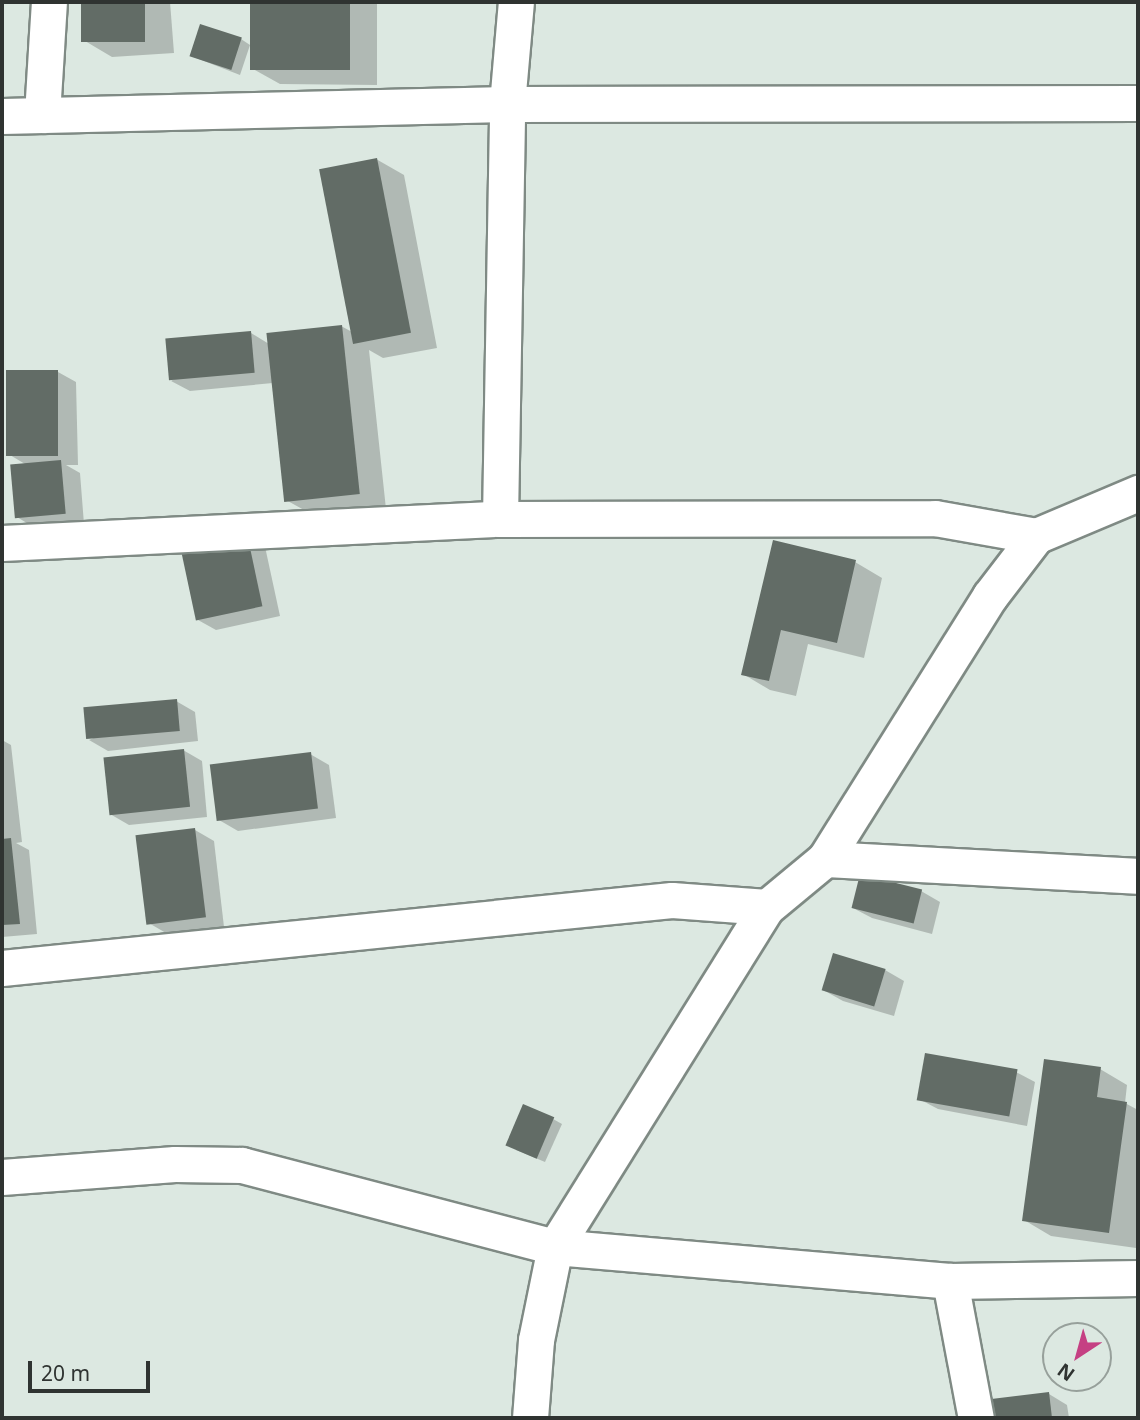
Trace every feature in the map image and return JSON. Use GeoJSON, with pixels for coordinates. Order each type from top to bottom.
{"type":"FeatureCollection","features":[{"type":"Feature","properties":{"kind":"street"},"geometry":{"type":"LineString","coordinates":[[42,115],[49,2]]}},
{"type":"Feature","properties":{"kind":"street"},"geometry":{"type":"LineString","coordinates":[[500,519],[507,104],[516,2]]}},
{"type":"Feature","properties":{"kind":"street"},"geometry":{"type":"LineString","coordinates":[[2,116],[507,104],[1138,103]]}},
{"type":"Feature","properties":{"kind":"street"},"geometry":{"type":"LineString","coordinates":[[530,1418],[537,1340],[555,1247],[767,907],[825,859],[990,596],[1036,536],[1138,493]]}},
{"type":"Feature","properties":{"kind":"street"},"geometry":{"type":"LineString","coordinates":[[2,543],[500,519],[934,518],[1036,536]]}},
{"type":"Feature","properties":{"kind":"street"},"geometry":{"type":"LineString","coordinates":[[825,859],[1138,876]]}},
{"type":"Feature","properties":{"kind":"street"},"geometry":{"type":"LineString","coordinates":[[2,968],[672,900],[767,907]]}},
{"type":"Feature","properties":{"kind":"street"},"geometry":{"type":"LineString","coordinates":[[2,1177],[175,1164],[242,1166],[555,1247],[950,1281],[1138,1278]]}},
{"type":"Feature","properties":{"kind":"street"},"geometry":{"type":"LineString","coordinates":[[950,1281],[976,1418]]}},
{"type":"Feature","properties":{"kind":"building"},"geometry":{"type":"Polygon","coordinates":[[[81,2],[145,2],[145,42],[81,42],[81,2]]]}},
{"type":"Feature","properties":{"kind":"building"},"geometry":{"type":"Polygon","coordinates":[[[250,2],[350,2],[350,70],[250,70],[250,2]]]}},
{"type":"Feature","properties":{"kind":"building"},"geometry":{"type":"Polygon","coordinates":[[[200,24],[242,38],[231,70],[189,56],[200,24]]]}},
{"type":"Feature","properties":{"kind":"building"},"geometry":{"type":"Polygon","coordinates":[[[377,158],[411,333],[353,344],[319,169],[377,158]]]}},
{"type":"Feature","properties":{"kind":"building"},"geometry":{"type":"Polygon","coordinates":[[[342,325],[360,494],[284,502],[266,333],[342,325]]]}},
{"type":"Feature","properties":{"kind":"building"},"geometry":{"type":"Polygon","coordinates":[[[251,331],[255,373],[169,380],[165,338],[251,331]]]}},
{"type":"Feature","properties":{"kind":"building"},"geometry":{"type":"Polygon","coordinates":[[[6,370],[58,370],[58,456],[6,456],[6,370]]]}},
{"type":"Feature","properties":{"kind":"building"},"geometry":{"type":"Polygon","coordinates":[[[61,460],[66,514],[15,518],[10,464],[61,460]]]}},
{"type":"Feature","properties":{"kind":"building"},"geometry":{"type":"Polygon","coordinates":[[[246,529],[262,606],[196,620],[179,543],[246,529]]]}},
{"type":"Feature","properties":{"kind":"building"},"geometry":{"type":"Polygon","coordinates":[[[773,540],[856,560],[837,643],[781,630],[769,681],[741,675],[773,540]]]}},
{"type":"Feature","properties":{"kind":"building"},"geometry":{"type":"Polygon","coordinates":[[[177,699],[180,731],[86,739],[83,707],[177,699]]]}},
{"type":"Feature","properties":{"kind":"building"},"geometry":{"type":"Polygon","coordinates":[[[184,749],[190,807],[110,815],[103,757],[184,749]]]}},
{"type":"Feature","properties":{"kind":"building"},"geometry":{"type":"Polygon","coordinates":[[[311,752],[318,809],[217,821],[210,764],[311,752]]]}},
{"type":"Feature","properties":{"kind":"building"},"geometry":{"type":"Polygon","coordinates":[[[195,828],[206,917],[146,925],[135,835],[195,828]]]}},
{"type":"Feature","properties":{"kind":"building"},"geometry":{"type":"Polygon","coordinates":[[[11,838],[20,924],[2,925],[2,839],[11,838]]]}},
{"type":"Feature","properties":{"kind":"building"},"geometry":{"type":"Polygon","coordinates":[[[860,874],[922,889],[914,923],[852,908],[860,874]]]}},
{"type":"Feature","properties":{"kind":"building"},"geometry":{"type":"Polygon","coordinates":[[[833,953],[886,969],[874,1006],[822,990],[833,953]]]}},
{"type":"Feature","properties":{"kind":"building"},"geometry":{"type":"Polygon","coordinates":[[[925,1053],[1018,1069],[1009,1117],[917,1100],[925,1053]]]}},
{"type":"Feature","properties":{"kind":"building"},"geometry":{"type":"Polygon","coordinates":[[[1044,1059],[1101,1067],[1097,1097],[1127,1102],[1109,1233],[1022,1221],[1044,1059]]]}},
{"type":"Feature","properties":{"kind":"building"},"geometry":{"type":"Polygon","coordinates":[[[523,1104],[554,1117],[537,1159],[505,1145],[523,1104]]]}},
{"type":"Feature","properties":{"kind":"building"},"geometry":{"type":"Polygon","coordinates":[[[1049,1392],[1052,1418],[977,1418],[975,1401],[1049,1392]]]}}]}
